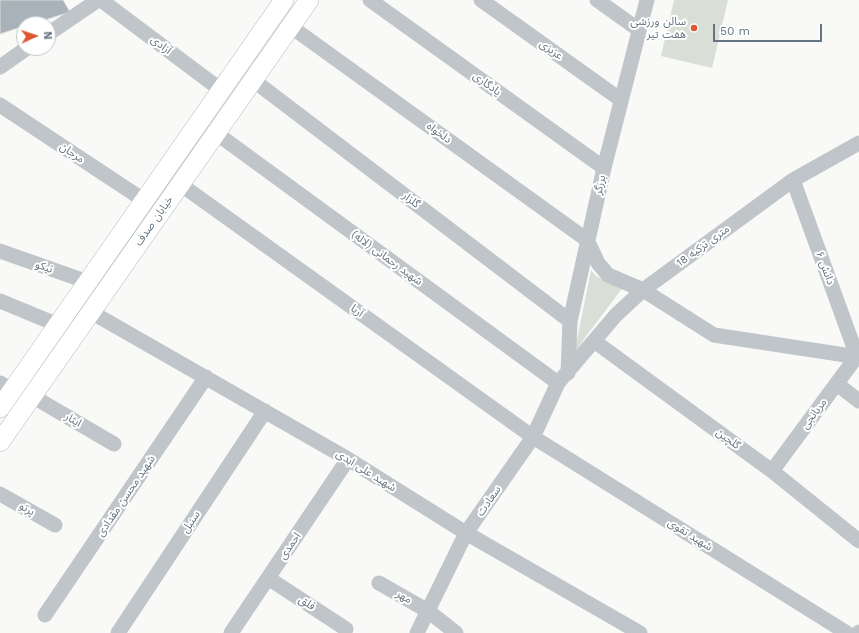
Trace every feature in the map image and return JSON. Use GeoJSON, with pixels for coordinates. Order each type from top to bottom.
{"type":"FeatureCollection","features":[{"type":"Feature","properties":{"kind":"main road","name":"خیابان صدف"},"geometry":{"type":"LineString","coordinates":[[0,408],[6,387],[58,325],[284,0]]}},
{"type":"Feature","properties":{"kind":"main road","name":"خیابان صدف"},"geometry":{"type":"LineString","coordinates":[[0,442],[309,0]]}},
{"type":"Feature","properties":{"kind":"street"},"geometry":{"type":"LineString","coordinates":[[56,29],[98,0]]}},
{"type":"Feature","properties":{"kind":"street","name":"آزادی"},"geometry":{"type":"LineString","coordinates":[[101,0],[222,90]]}},
{"type":"Feature","properties":{"kind":"street","name":"یادگاری"},"geometry":{"type":"LineString","coordinates":[[370,0],[604,168]]}},
{"type":"Feature","properties":{"kind":"street","name":"عزیزی"},"geometry":{"type":"LineString","coordinates":[[481,0],[622,100]]}},
{"type":"Feature","properties":{"kind":"street"},"geometry":{"type":"LineString","coordinates":[[597,0],[639,30]]}},
{"type":"Feature","properties":{"kind":"street","name":"برزگر"},"geometry":{"type":"LineString","coordinates":[[563,378],[570,321],[587,240],[647,0]]}},
{"type":"Feature","properties":{"kind":"street","name":"دلخواه"},"geometry":{"type":"LineString","coordinates":[[290,26],[587,240]]}},
{"type":"Feature","properties":{"kind":"street"},"geometry":{"type":"LineString","coordinates":[[0,67],[16,56]]}},
{"type":"Feature","properties":{"kind":"street","name":"گلزار"},"geometry":{"type":"LineString","coordinates":[[253,80],[570,321]]}},
{"type":"Feature","properties":{"kind":"street","name":"مرجان"},"geometry":{"type":"LineString","coordinates":[[0,105],[144,201]]}},
{"type":"Feature","properties":{"kind":"street","name":"شهید رحمانی (لاله)"},"geometry":{"type":"LineString","coordinates":[[216,133],[563,378]]}},
{"type":"Feature","properties":{"kind":"street","name":"18 متری تزکیه"},"geometry":{"type":"LineString","coordinates":[[563,378],[616,315],[643,290],[793,180],[859,143]]}},
{"type":"Feature","properties":{"kind":"street","name":"دانش ۶"},"geometry":{"type":"LineString","coordinates":[[793,180],[858,357]]}},
{"type":"Feature","properties":{"kind":"street","name":"آریا"},"geometry":{"type":"LineString","coordinates":[[180,184],[533,437]]}},
{"type":"Feature","properties":{"kind":"street"},"geometry":{"type":"LineString","coordinates":[[587,240],[598,263],[608,275],[643,290],[714,335],[858,357]]}},
{"type":"Feature","properties":{"kind":"street","name":"نیکو"},"geometry":{"type":"LineString","coordinates":[[0,251],[88,282]]}},
{"type":"Feature","properties":{"kind":"street"},"geometry":{"type":"LineString","coordinates":[[0,301],[58,325]]}},
{"type":"Feature","properties":{"kind":"street","name":"شهید علی ابدی"},"geometry":{"type":"LineString","coordinates":[[91,312],[348,459],[466,533],[640,633]]}},
{"type":"Feature","properties":{"kind":"street","name":"گلچین"},"geometry":{"type":"LineString","coordinates":[[594,341],[772,471],[859,541]]}},
{"type":"Feature","properties":{"kind":"street","name":"مریانجی"},"geometry":{"type":"LineString","coordinates":[[772,471],[858,357]]}},
{"type":"Feature","properties":{"kind":"street","name":"شهید محسن مقدادی"},"geometry":{"type":"LineString","coordinates":[[46,615],[206,377]]}},
{"type":"Feature","properties":{"kind":"street","name":"سعادت"},"geometry":{"type":"LineString","coordinates":[[417,633],[466,533],[533,437],[563,378]]}},
{"type":"Feature","properties":{"kind":"street"},"geometry":{"type":"LineString","coordinates":[[837,384],[859,401]]}},
{"type":"Feature","properties":{"kind":"street","name":"ایثار"},"geometry":{"type":"LineString","coordinates":[[32,396],[114,444]]}},
{"type":"Feature","properties":{"kind":"street","name":"سنبل"},"geometry":{"type":"LineString","coordinates":[[118,633],[265,411]]}},
{"type":"Feature","properties":{"kind":"street","name":"شهید تقوی"},"geometry":{"type":"LineString","coordinates":[[533,437],[847,633]]}},
{"type":"Feature","properties":{"kind":"street","name":"احمدی"},"geometry":{"type":"LineString","coordinates":[[232,633],[348,459]]}},
{"type":"Feature","properties":{"kind":"street","name":"پرتو"},"geometry":{"type":"LineString","coordinates":[[0,494],[54,525]]}},
{"type":"Feature","properties":{"kind":"street","name":"فلق"},"geometry":{"type":"LineString","coordinates":[[268,578],[346,629]]}},
{"type":"Feature","properties":{"kind":"street","name":"مهر"},"geometry":{"type":"LineString","coordinates":[[379,583],[428,611],[456,633]]}},
{"type":"Feature","properties":{"kind":"shaded area","name":"سالن ورزشی هفت تیر"},"geometry":{"type":"Polygon","coordinates":[[[674,0],[728,0],[712,68],[661,56],[674,0]]]}},
{"type":"Feature","properties":{"kind":"shaded area"},"geometry":{"type":"Polygon","coordinates":[[[591,270],[596,276],[606,281],[624,286],[584,339],[574,355],[591,270]]]}},
{"type":"Feature","properties":{"kind":"building"},"geometry":{"type":"Polygon","coordinates":[[[0,0],[63,0],[70,12],[56,16],[16,16],[16,29],[0,34],[0,0]]]}},
{"type":"Feature","properties":{"kind":"place","name":"سالن ورزشی هفت تیر"},"geometry":{"type":"Point","coordinates":[694,28]}}]}
